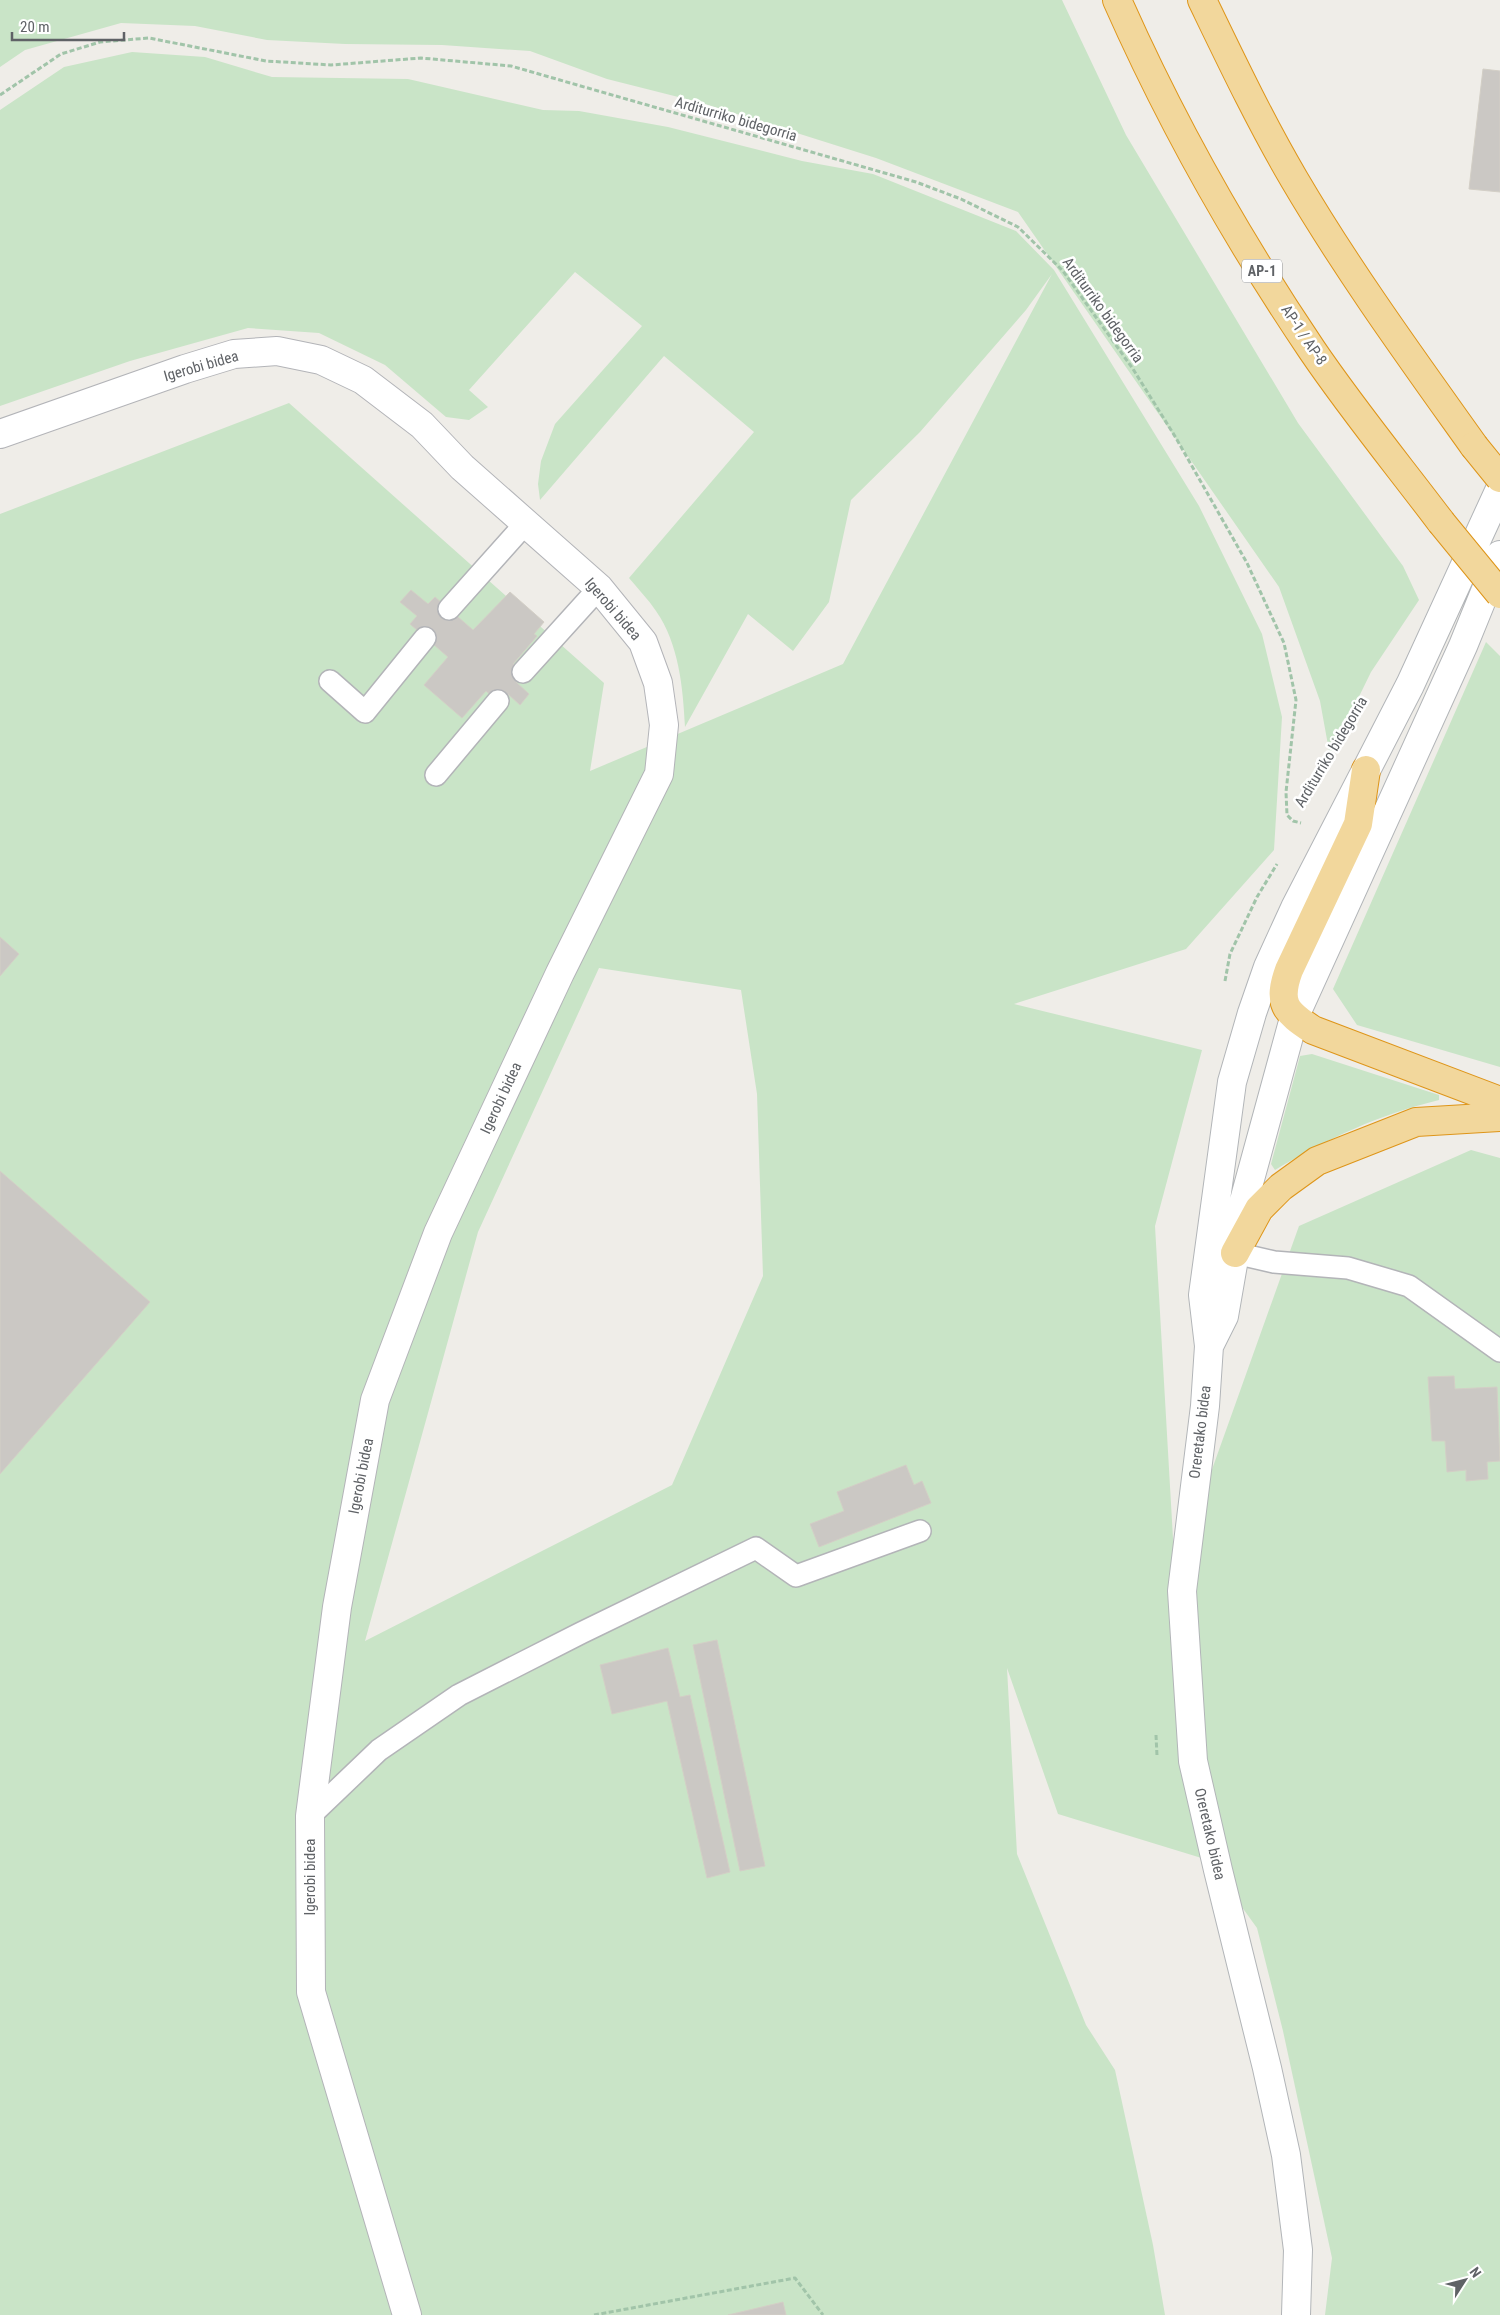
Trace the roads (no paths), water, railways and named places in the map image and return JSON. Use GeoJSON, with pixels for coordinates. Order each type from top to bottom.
{"type":"FeatureCollection","features":[{"type":"Feature","properties":{"kind":"highway","name":"AP-1 / AP-8"},"geometry":{"type":"LineString","coordinates":[[1117,0],[1195,161],[1257,264],[1313,351],[1441,522],[1500,594]]}},
{"type":"Feature","properties":{"kind":"highway"},"geometry":{"type":"LineString","coordinates":[[1202,0],[1239,77],[1294,179],[1379,312],[1474,446],[1500,478]]}},
{"type":"Feature","properties":{"kind":"highway"},"geometry":{"type":"LineString","coordinates":[[1366,770],[1358,824],[1282,988],[1284,1005],[1294,1018],[1312,1030],[1500,1101]]}},
{"type":"Feature","properties":{"kind":"highway"},"geometry":{"type":"LineString","coordinates":[[1235,1254],[1259,1208],[1281,1187],[1317,1161],[1416,1122],[1500,1117]]}},
{"type":"Feature","properties":{"kind":"main road","name":"Igerobi bidea"},"geometry":{"type":"LineString","coordinates":[[0,434],[185,369],[234,354],[277,351],[321,360],[363,380],[422,425],[462,467],[524,525],[598,588],[643,642],[658,683],[664,725],[659,774],[560,973],[438,1233],[375,1400],[337,1607],[310,1816],[310,1992],[407,2315]]}},
{"type":"Feature","properties":{"kind":"main road"},"geometry":{"type":"LineString","coordinates":[[1209,1346],[1203,1295],[1214,1206],[1232,1082],[1252,1013],[1268,967],[1295,908],[1410,685],[1500,490]]}},
{"type":"Feature","properties":{"kind":"main road"},"geometry":{"type":"LineString","coordinates":[[1209,1346],[1224,1316],[1244,1201],[1294,1018],[1463,646],[1500,555]]}},
{"type":"Feature","properties":{"kind":"main road","name":"Oreretako bidea"},"geometry":{"type":"LineString","coordinates":[[1209,1346],[1205,1406],[1182,1591],[1193,1760],[1218,1870],[1268,2068],[1286,2156],[1298,2250],[1296,2315]]}},
{"type":"Feature","properties":{"kind":"lane"},"geometry":{"type":"LineString","coordinates":[[449,609],[524,525]]}},
{"type":"Feature","properties":{"kind":"lane"},"geometry":{"type":"LineString","coordinates":[[523,672],[598,588]]}},
{"type":"Feature","properties":{"kind":"lane"},"geometry":{"type":"LineString","coordinates":[[330,681],[365,712],[425,638]]}},
{"type":"Feature","properties":{"kind":"lane"},"geometry":{"type":"LineString","coordinates":[[436,774],[498,701]]}},
{"type":"Feature","properties":{"kind":"lane"},"geometry":{"type":"LineString","coordinates":[[1235,1254],[1274,1262],[1348,1268],[1409,1286],[1500,1351]]}},
{"type":"Feature","properties":{"kind":"lane"},"geometry":{"type":"LineString","coordinates":[[310,1816],[379,1750],[459,1695],[580,1633],[756,1548],[796,1576],[920,1531]]}}]}
